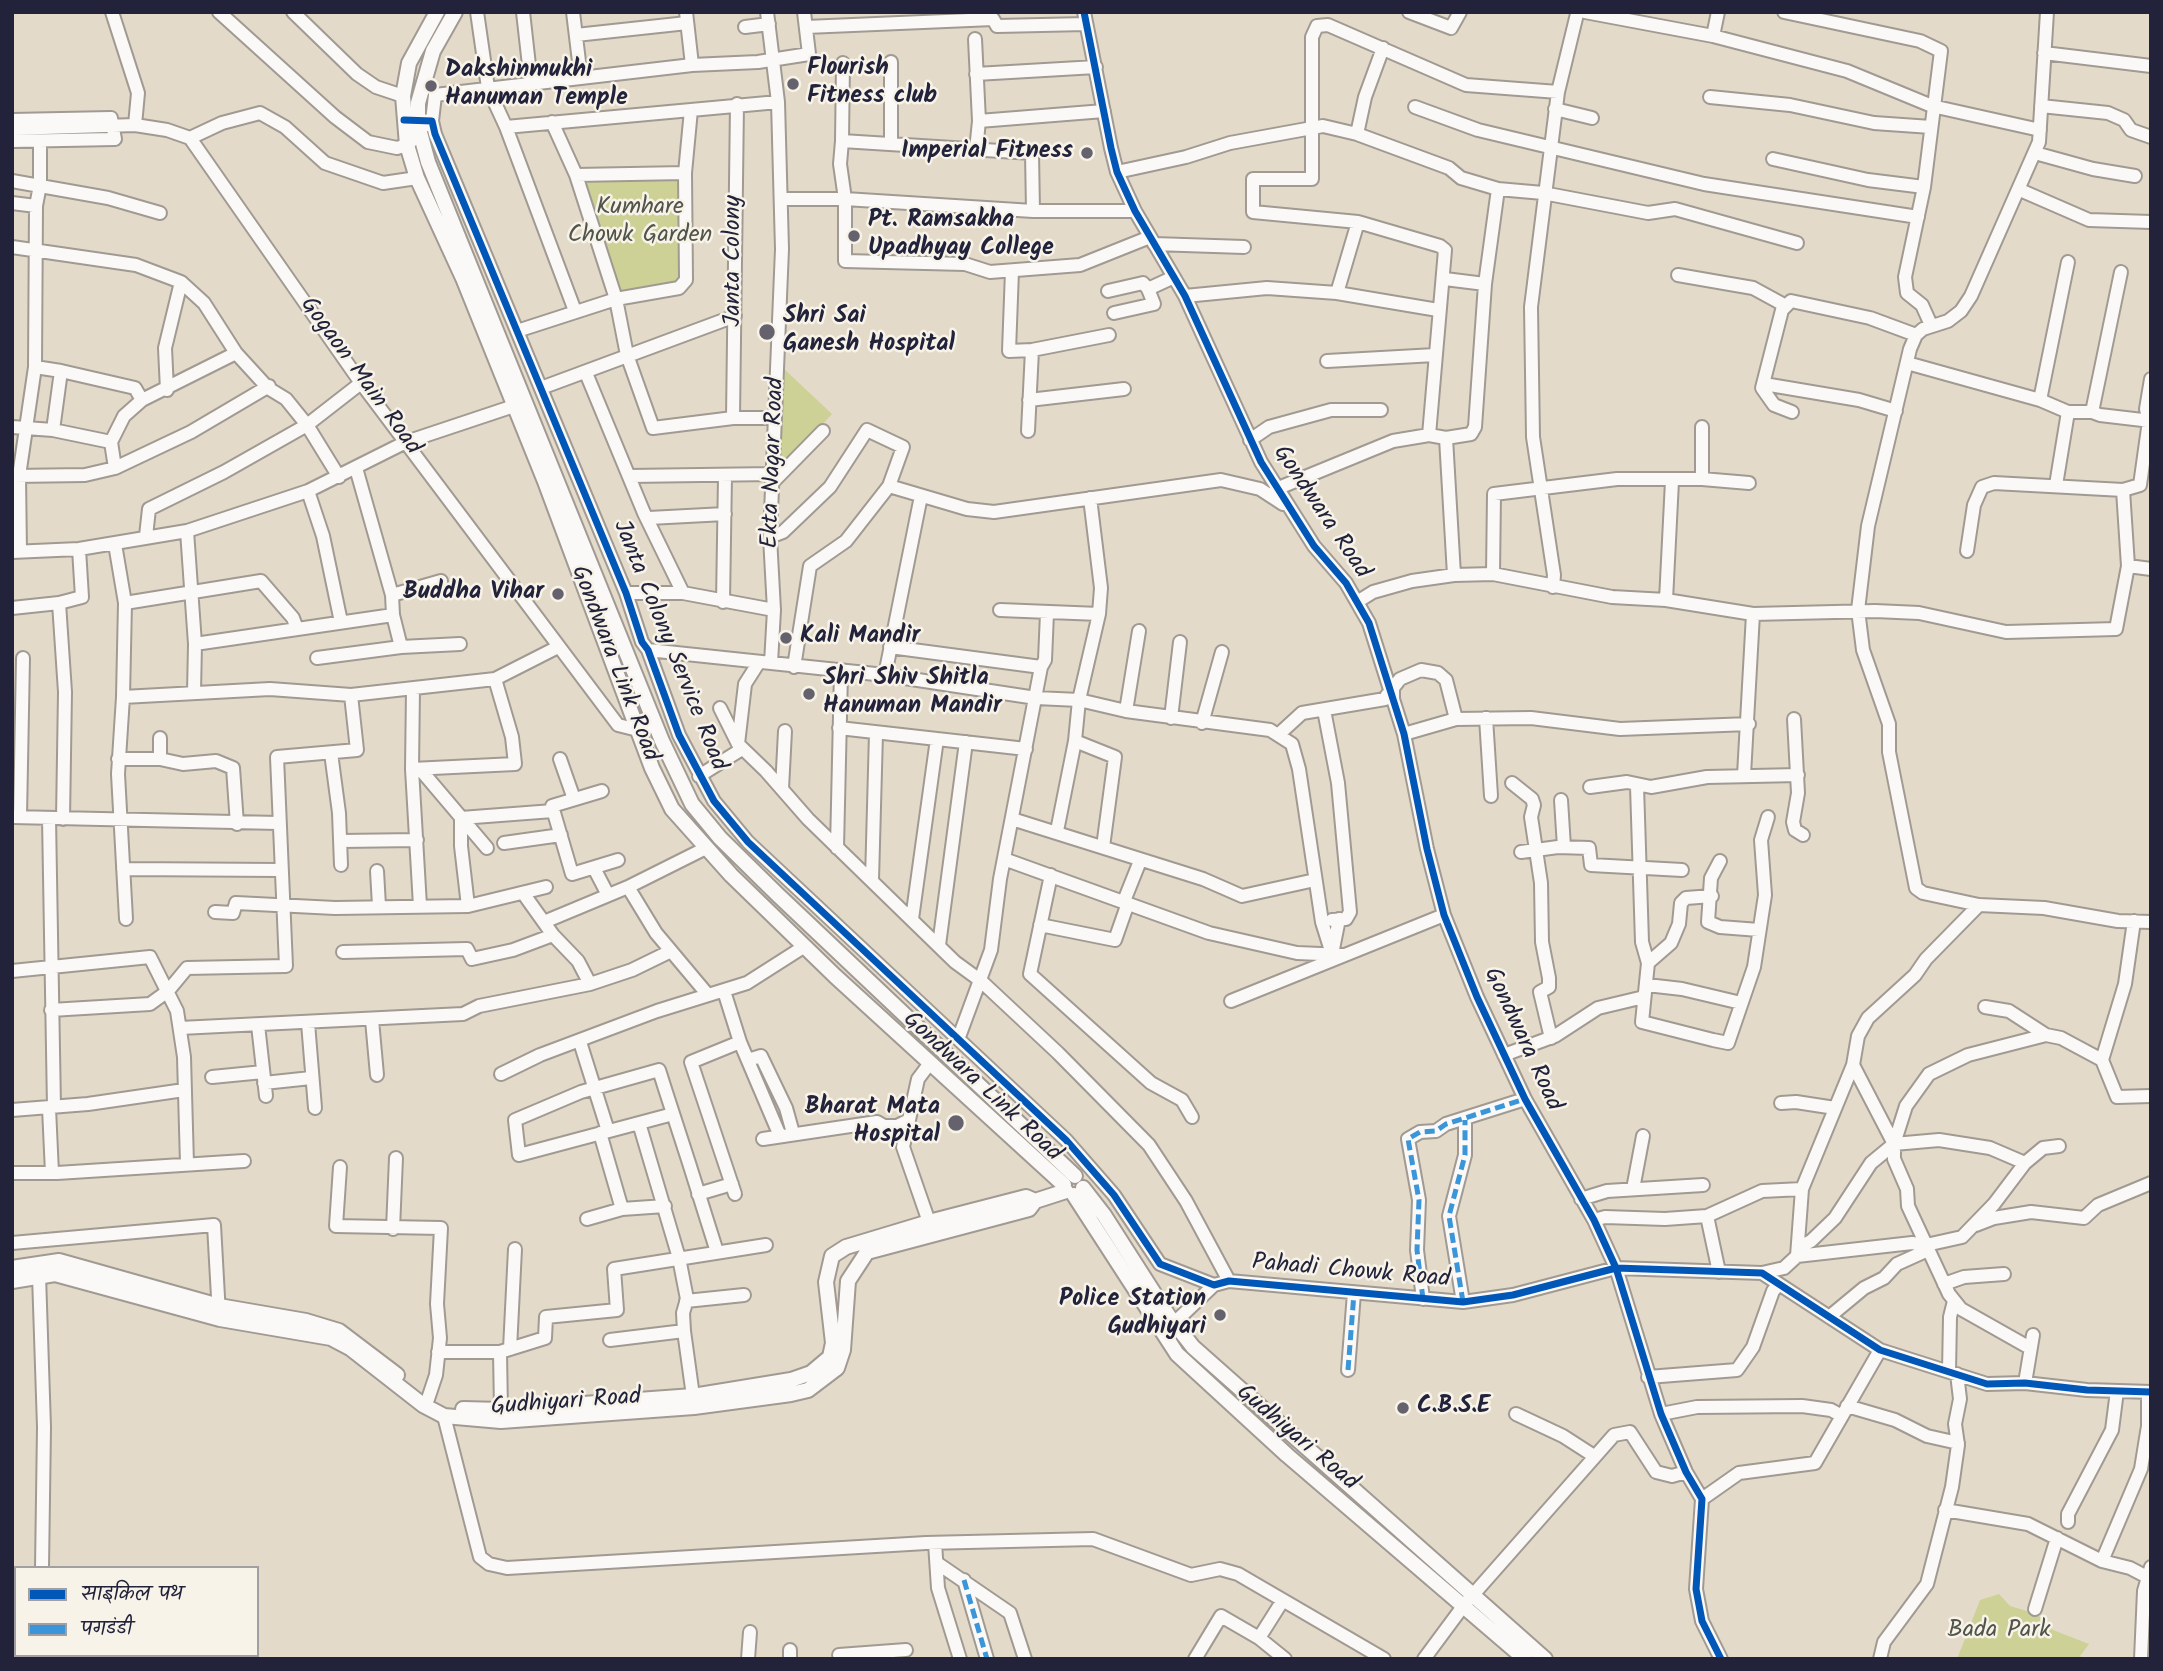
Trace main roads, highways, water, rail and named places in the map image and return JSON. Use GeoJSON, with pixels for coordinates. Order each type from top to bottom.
{"type":"FeatureCollection","features":[{"type":"Feature","properties":{"kind":"place","name":"Flourish Fitness club"},"geometry":{"type":"Point","coordinates":[793,84]}},
{"type":"Feature","properties":{"kind":"place","name":"Dakshinmukhi Hanuman Temple"},"geometry":{"type":"Point","coordinates":[431,86]}},
{"type":"Feature","properties":{"kind":"place","name":"Imperial Fitness"},"geometry":{"type":"Point","coordinates":[1087,153]}},
{"type":"Feature","properties":{"kind":"place","name":"Pt. Ramsakha Upadhyay College"},"geometry":{"type":"Point","coordinates":[854,236]}},
{"type":"Feature","properties":{"kind":"place","name":"Shri Sai Ganesh Hospital"},"geometry":{"type":"Point","coordinates":[767,332]}},
{"type":"Feature","properties":{"kind":"place","name":"Buddha Vihar"},"geometry":{"type":"Point","coordinates":[558,594]}},
{"type":"Feature","properties":{"kind":"place","name":"Kali Mandir"},"geometry":{"type":"Point","coordinates":[786,638]}},
{"type":"Feature","properties":{"kind":"place","name":"Shri Shiv Shitla Hanuman Mandir"},"geometry":{"type":"Point","coordinates":[809,694]}},
{"type":"Feature","properties":{"kind":"place","name":"Bharat Mata Hospital"},"geometry":{"type":"Point","coordinates":[956,1123]}},
{"type":"Feature","properties":{"kind":"place","name":"Police Station Gudhiyari"},"geometry":{"type":"Point","coordinates":[1220,1315]}},
{"type":"Feature","properties":{"kind":"place","name":"C.B.S.E"},"geometry":{"type":"Point","coordinates":[1403,1408]}},
{"type":"Feature","properties":{"kind":"park label","name":"Kumhare Chowk Garden"},"geometry":{"type":"Point","coordinates":[640,223]}},
{"type":"Feature","properties":{"kind":"park label","name":"Bada Park"},"geometry":{"type":"Point","coordinates":[1999,1632]}}]}
